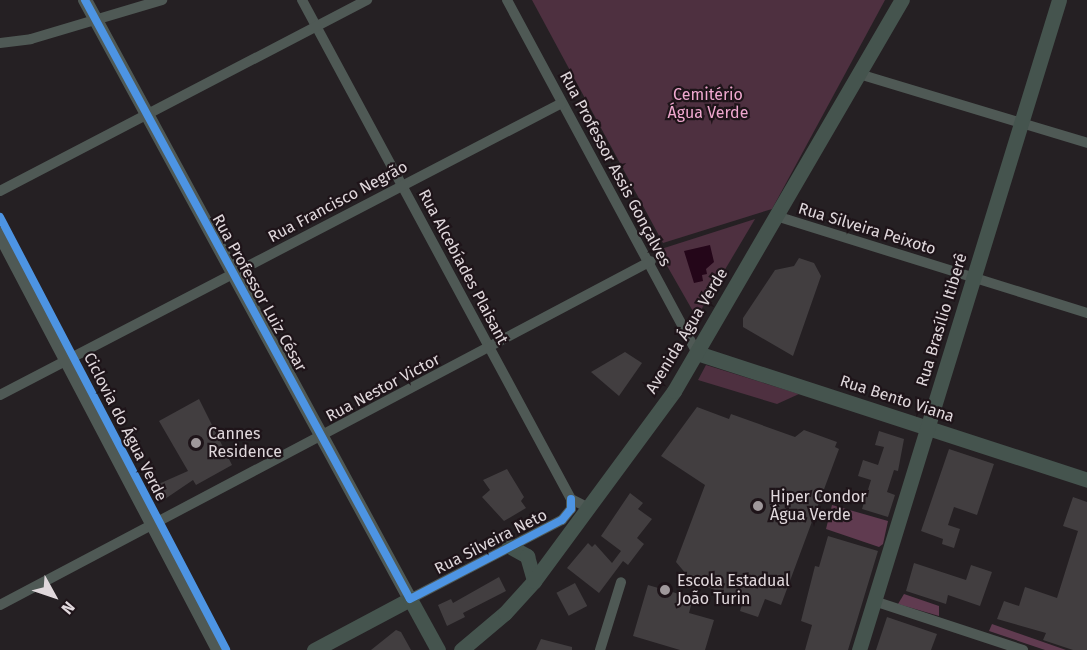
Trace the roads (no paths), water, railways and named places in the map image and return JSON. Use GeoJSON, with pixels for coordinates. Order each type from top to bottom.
{"type":"FeatureCollection","features":[{"type":"Feature","properties":{"kind":"main road","name":"Avenida Água Verde"},"geometry":{"type":"LineString","coordinates":[[461,650],[505,613],[534,581],[660,411],[697,353],[902,0]]}},
{"type":"Feature","properties":{"kind":"main road","name":"Rua Brasílio Itiberê"},"geometry":{"type":"LineString","coordinates":[[859,650],[1059,0]]}},
{"type":"Feature","properties":{"kind":"main road","name":"Rua Bento Viana"},"geometry":{"type":"LineString","coordinates":[[697,353],[1087,480]]}},
{"type":"Feature","properties":{"kind":"main road"},"geometry":{"type":"LineString","coordinates":[[509,546],[527,556],[534,581]]}},
{"type":"Feature","properties":{"kind":"main road","name":"Rua Silveira Neto"},"geometry":{"type":"LineString","coordinates":[[314,650],[410,599]]}},
{"type":"Feature","properties":{"kind":"main road","name":"Rua Professor Luiz César"},"geometry":{"type":"LineString","coordinates":[[410,599],[438,650]]}},
{"type":"Feature","properties":{"kind":"street","name":"Rua Professor Luiz César"},"geometry":{"type":"LineString","coordinates":[[85,0],[410,599]]}},
{"type":"Feature","properties":{"kind":"street"},"geometry":{"type":"LineString","coordinates":[[0,43],[31,39],[162,0]]}},
{"type":"Feature","properties":{"kind":"street","name":"Rua Alcebíades Plaisant"},"geometry":{"type":"LineString","coordinates":[[302,0],[572,499]]}},
{"type":"Feature","properties":{"kind":"street"},"geometry":{"type":"LineString","coordinates":[[0,191],[367,0]]}},
{"type":"Feature","properties":{"kind":"street","name":"Rua Professor Assis Gonçalves"},"geometry":{"type":"LineString","coordinates":[[507,0],[651,261],[697,353]]}},
{"type":"Feature","properties":{"kind":"street"},"geometry":{"type":"LineString","coordinates":[[859,74],[1087,143]]}},
{"type":"Feature","properties":{"kind":"street","name":"Rua Francisco Negrão"},"geometry":{"type":"LineString","coordinates":[[0,395],[562,103]]}},
{"type":"Feature","properties":{"kind":"street","name":"Rua Silveira Peixoto"},"geometry":{"type":"LineString","coordinates":[[776,216],[1087,313]]}},
{"type":"Feature","properties":{"kind":"street"},"geometry":{"type":"LineString","coordinates":[[0,234],[218,650]]}},
{"type":"Feature","properties":{"kind":"street","name":"Rua Nestor Victor"},"geometry":{"type":"LineString","coordinates":[[0,605],[651,261]]}},
{"type":"Feature","properties":{"kind":"street"},"geometry":{"type":"LineString","coordinates":[[572,499],[589,508]]}},
{"type":"Feature","properties":{"kind":"street","name":"Rua Silveira Neto"},"geometry":{"type":"LineString","coordinates":[[410,599],[562,520],[571,509],[572,499]]}},
{"type":"Feature","properties":{"kind":"street"},"geometry":{"type":"LineString","coordinates":[[600,650],[621,582]]}},
{"type":"Feature","properties":{"kind":"street"},"geometry":{"type":"LineString","coordinates":[[874,601],[1023,650]]}},
{"type":"Feature","properties":{"kind":"place","name":"Cannes Residence"},"geometry":{"type":"Point","coordinates":[196,443]}},
{"type":"Feature","properties":{"kind":"place","name":"Hiper Condor Água Verde"},"geometry":{"type":"Point","coordinates":[758,506]}},
{"type":"Feature","properties":{"kind":"place","name":"Escola Estadual João Turin"},"geometry":{"type":"Point","coordinates":[665,590]}},
{"type":"Feature","properties":{"kind":"park label","name":"Cemitério Água Verde"},"geometry":{"type":"Point","coordinates":[708,104]}}]}
